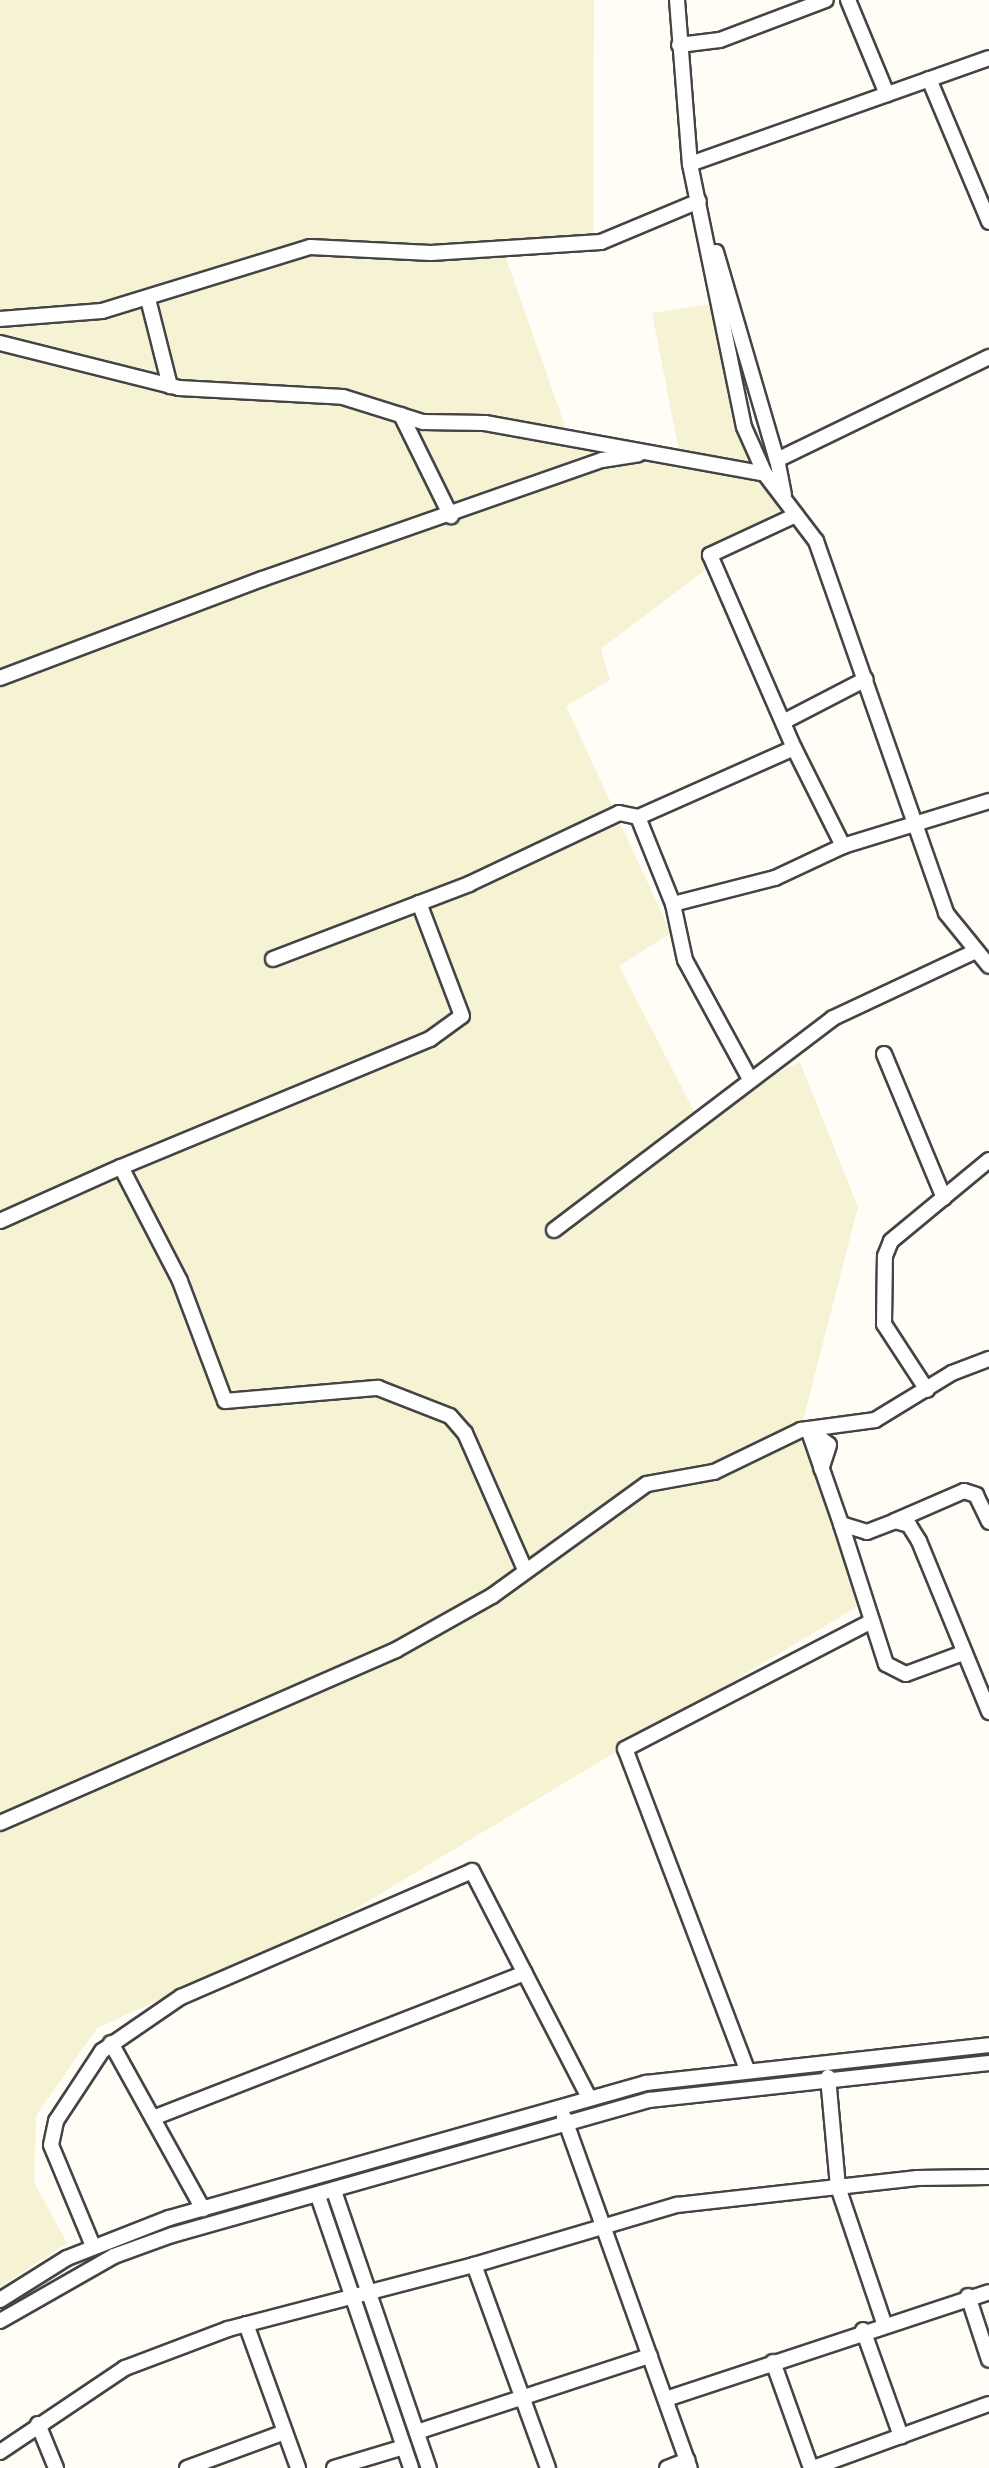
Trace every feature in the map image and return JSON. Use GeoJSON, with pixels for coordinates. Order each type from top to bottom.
{"type":"FeatureCollection","features":[{"type":"Feature","properties":{"kind":"street"},"geometry":{"type":"LineString","coordinates":[[677,0],[690,164],[744,428],[765,474],[816,541],[946,913],[989,966]]}},
{"type":"Feature","properties":{"kind":"street"},"geometry":{"type":"LineString","coordinates":[[679,45],[720,40],[826,0]]}},
{"type":"Feature","properties":{"kind":"street"},"geometry":{"type":"LineString","coordinates":[[848,0],[887,94]]}},
{"type":"Feature","properties":{"kind":"street"},"geometry":{"type":"LineString","coordinates":[[690,164],[989,58]]}},
{"type":"Feature","properties":{"kind":"street"},"geometry":{"type":"LineString","coordinates":[[929,79],[989,222]]}},
{"type":"Feature","properties":{"kind":"street"},"geometry":{"type":"LineString","coordinates":[[0,320],[59,318],[148,299],[310,247],[431,253],[601,243],[699,201]]}},
{"type":"Feature","properties":{"kind":"street"},"geometry":{"type":"LineString","coordinates":[[707,239],[722,261],[785,501]]}},
{"type":"Feature","properties":{"kind":"street"},"geometry":{"type":"LineString","coordinates":[[148,299],[170,386]]}},
{"type":"Feature","properties":{"kind":"street"},"geometry":{"type":"LineString","coordinates":[[0,343],[170,386],[216,394],[300,391],[401,415],[650,452],[765,474]]}},
{"type":"Feature","properties":{"kind":"street"},"geometry":{"type":"LineString","coordinates":[[776,460],[989,357]]}},
{"type":"Feature","properties":{"kind":"street"},"geometry":{"type":"LineString","coordinates":[[401,415],[452,516]]}},
{"type":"Feature","properties":{"kind":"street"},"geometry":{"type":"LineString","coordinates":[[0,678],[262,579],[452,516],[602,460],[650,452]]}},
{"type":"Feature","properties":{"kind":"street"},"geometry":{"type":"LineString","coordinates":[[796,515],[710,555],[794,748],[843,846]]}},
{"type":"Feature","properties":{"kind":"street"},"geometry":{"type":"LineString","coordinates":[[783,722],[866,679]]}},
{"type":"Feature","properties":{"kind":"street"},"geometry":{"type":"LineString","coordinates":[[273,959],[419,902],[619,813],[638,817],[794,748]]}},
{"type":"Feature","properties":{"kind":"street"},"geometry":{"type":"LineString","coordinates":[[673,904],[775,878],[843,846],[989,801]]}},
{"type":"Feature","properties":{"kind":"street"},"geometry":{"type":"LineString","coordinates":[[638,817],[673,904],[685,960],[750,1079]]}},
{"type":"Feature","properties":{"kind":"street"},"geometry":{"type":"LineString","coordinates":[[0,1221],[121,1167],[430,1039],[462,1016],[419,902]]}},
{"type":"Feature","properties":{"kind":"street"},"geometry":{"type":"LineString","coordinates":[[554,1230],[692,1131],[750,1079],[788,1057],[834,1018],[976,951]]}},
{"type":"Feature","properties":{"kind":"street"},"geometry":{"type":"LineString","coordinates":[[884,1054],[944,1198]]}},
{"type":"Feature","properties":{"kind":"street"},"geometry":{"type":"LineString","coordinates":[[927,1390],[884,1324],[881,1271],[891,1241],[989,1160]]}},
{"type":"Feature","properties":{"kind":"street"},"geometry":{"type":"LineString","coordinates":[[121,1167],[180,1281],[225,1401],[368,1387],[450,1416],[464,1433],[524,1570]]}},
{"type":"Feature","properties":{"kind":"street"},"geometry":{"type":"LineString","coordinates":[[0,1823],[306,1695],[492,1596],[524,1570],[647,1484],[714,1472],[808,1429],[875,1420],[989,1359]]}},
{"type":"Feature","properties":{"kind":"street"},"geometry":{"type":"LineString","coordinates":[[808,1429],[872,1621],[894,1671],[906,1674],[963,1653]]}},
{"type":"Feature","properties":{"kind":"street"},"geometry":{"type":"LineString","coordinates":[[841,1524],[867,1532],[964,1491],[976,1495],[989,1522]]}},
{"type":"Feature","properties":{"kind":"street"},"geometry":{"type":"LineString","coordinates":[[895,1521],[909,1525],[919,1541],[963,1653],[989,1710]]}},
{"type":"Feature","properties":{"kind":"street"},"geometry":{"type":"LineString","coordinates":[[746,2067],[625,1749],[872,1621]]}},
{"type":"Feature","properties":{"kind":"street"},"geometry":{"type":"LineString","coordinates":[[93,2246],[51,2145],[74,2088],[111,2043],[181,1997],[472,1871],[589,2098]]}},
{"type":"Feature","properties":{"kind":"street"},"geometry":{"type":"LineString","coordinates":[[153,2118],[525,1973]]}},
{"type":"Feature","properties":{"kind":"street"},"geometry":{"type":"LineString","coordinates":[[111,2043],[153,2118],[197,2211],[208,2226]]}},
{"type":"Feature","properties":{"kind":"street"},"geometry":{"type":"LineString","coordinates":[[0,2300],[93,2246],[197,2211],[589,2098],[746,2067],[989,2045]]}},
{"type":"Feature","properties":{"kind":"street"},"geometry":{"type":"LineString","coordinates":[[0,2321],[114,2256],[208,2226],[649,2100],[828,2077],[989,2063]]}},
{"type":"Feature","properties":{"kind":"street"},"geometry":{"type":"LineString","coordinates":[[828,2077],[838,2187],[884,2323]]}},
{"type":"Feature","properties":{"kind":"street"},"geometry":{"type":"LineString","coordinates":[[560,2106],[689,2464],[667,2468]]}},
{"type":"Feature","properties":{"kind":"street"},"geometry":{"type":"LineString","coordinates":[[0,2452],[125,2368],[246,2324],[369,2294],[677,2205],[838,2187],[989,2177]]}},
{"type":"Feature","properties":{"kind":"street"},"geometry":{"type":"LineString","coordinates":[[276,2189],[312,2198],[324,2213],[348,2233]]}},
{"type":"Feature","properties":{"kind":"street"},"geometry":{"type":"LineString","coordinates":[[334,2191],[429,2468]]}},
{"type":"Feature","properties":{"kind":"street"},"geometry":{"type":"LineString","coordinates":[[324,2213],[411,2468]]}},
{"type":"Feature","properties":{"kind":"street"},"geometry":{"type":"LineString","coordinates":[[474,2265],[548,2468]]}},
{"type":"Feature","properties":{"kind":"street"},"geometry":{"type":"LineString","coordinates":[[46,2294],[56,2266]]}},
{"type":"Feature","properties":{"kind":"street"},"geometry":{"type":"LineString","coordinates":[[666,2399],[884,2323],[968,2296],[989,2292]]}},
{"type":"Feature","properties":{"kind":"street"},"geometry":{"type":"LineString","coordinates":[[968,2296],[989,2360]]}},
{"type":"Feature","properties":{"kind":"street"},"geometry":{"type":"LineString","coordinates":[[246,2324],[298,2468]]}},
{"type":"Feature","properties":{"kind":"street"},"geometry":{"type":"LineString","coordinates":[[863,2330],[901,2436]]}},
{"type":"Feature","properties":{"kind":"street"},"geometry":{"type":"LineString","coordinates":[[417,2432],[650,2356]]}},
{"type":"Feature","properties":{"kind":"street"},"geometry":{"type":"LineString","coordinates":[[773,2362],[812,2468],[989,2404]]}},
{"type":"Feature","properties":{"kind":"street"},"geometry":{"type":"LineString","coordinates":[[38,2424],[55,2468]]}},
{"type":"Feature","properties":{"kind":"street"},"geometry":{"type":"LineString","coordinates":[[187,2468],[285,2432]]}},
{"type":"Feature","properties":{"kind":"street"},"geometry":{"type":"LineString","coordinates":[[334,2468],[404,2447]]}},
{"type":"Feature","properties":{"kind":"shaded area"},"geometry":{"type":"Polygon","coordinates":[[[0,0],[594,0],[593,237],[502,247],[570,440],[680,456],[652,313],[708,304],[786,509],[601,649],[610,680],[566,706],[671,933],[619,966],[695,1113],[800,1062],[858,1207],[799,1436],[865,1602],[340,1918],[97,2028],[36,2116],[34,2182],[67,2243],[0,2287],[0,0]]]}}]}
